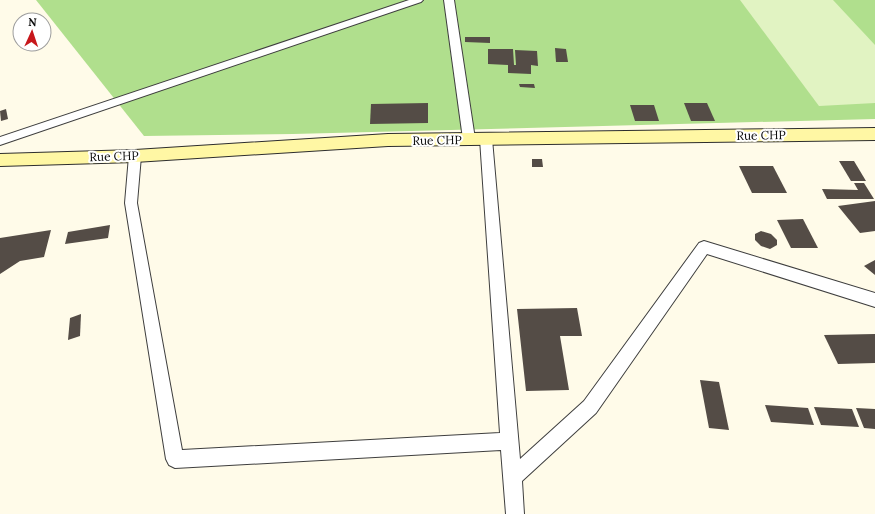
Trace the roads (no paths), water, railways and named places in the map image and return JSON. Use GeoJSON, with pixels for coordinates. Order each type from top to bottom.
{"type":"FeatureCollection","features":[{"type":"Feature","properties":{"kind":"street"},"geometry":{"type":"LineString","coordinates":[[0,141],[418,0]]}},
{"type":"Feature","properties":{"kind":"street"},"geometry":{"type":"LineString","coordinates":[[449,0],[468,139]]}},
{"type":"Feature","properties":{"kind":"street","name":"Rue CHP"},"geometry":{"type":"LineString","coordinates":[[0,160],[135,156],[326,143],[468,139],[875,134]]}},
{"type":"Feature","properties":{"kind":"street"},"geometry":{"type":"LineString","coordinates":[[486,139],[515,514]]}},
{"type":"Feature","properties":{"kind":"street"},"geometry":{"type":"LineString","coordinates":[[135,156],[131,203],[175,459],[509,441]]}},
{"type":"Feature","properties":{"kind":"street"},"geometry":{"type":"LineString","coordinates":[[512,478],[590,407],[704,247],[875,300]]}}]}
